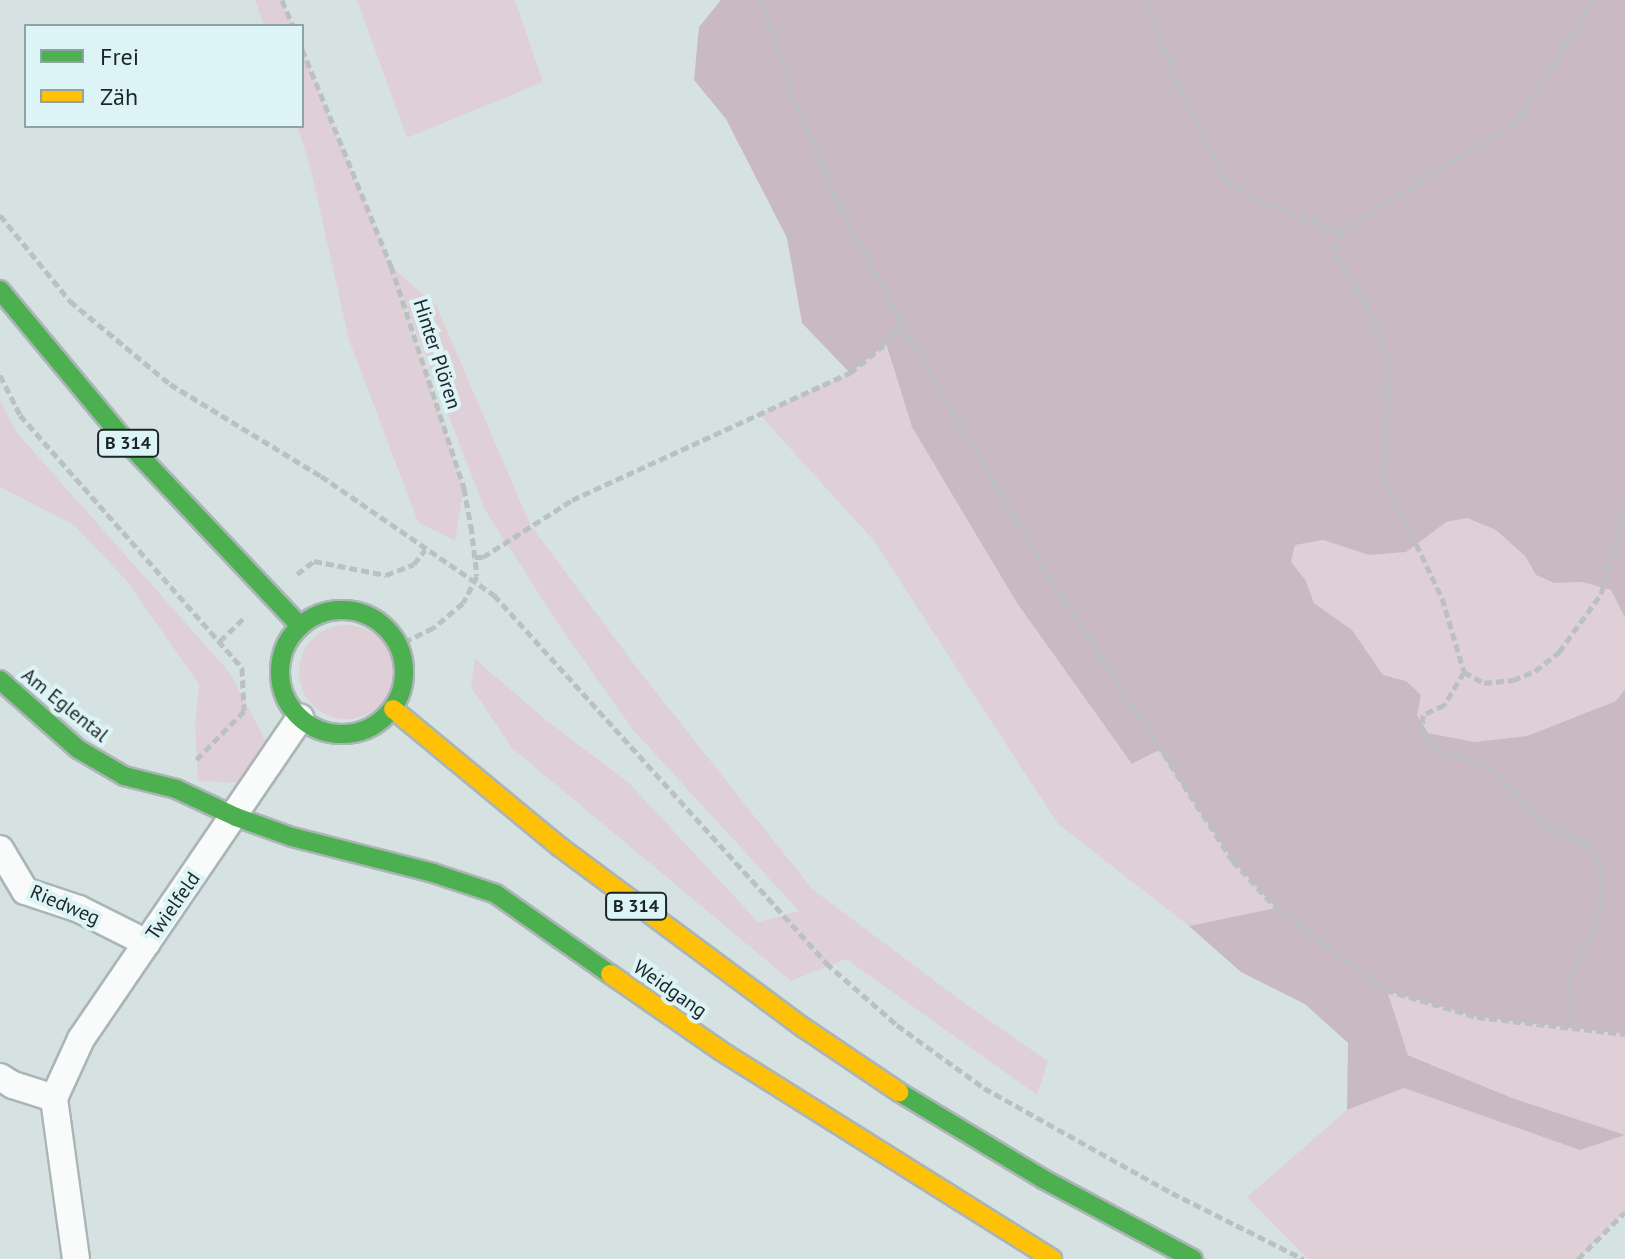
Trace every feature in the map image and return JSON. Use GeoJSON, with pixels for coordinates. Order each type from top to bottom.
{"type":"FeatureCollection","features":[{"type":"Feature","properties":{"kind":"main road","name":"B 314"},"geometry":{"type":"LineString","coordinates":[[0,290],[122,437],[300,626]]}},
{"type":"Feature","properties":{"kind":"main road"},"geometry":{"type":"LineString","coordinates":[[335,610],[354,611],[372,617],[387,629],[398,645],[405,678],[393,709],[373,725],[349,734],[332,733],[300,718],[282,690],[280,672],[289,640],[300,626],[316,616],[335,610]]}},
{"type":"Feature","properties":{"kind":"main road","name":"Am Eglental"},"geometry":{"type":"LineString","coordinates":[[0,680],[78,749],[124,776],[176,789],[236,817]]}},
{"type":"Feature","properties":{"kind":"main road","name":"B 314"},"geometry":{"type":"LineString","coordinates":[[393,709],[570,856],[804,1028],[891,1087],[1043,1179],[1193,1259]]}},
{"type":"Feature","properties":{"kind":"main road","name":"Weidgang"},"geometry":{"type":"LineString","coordinates":[[236,817],[292,837],[433,873],[496,894],[721,1051],[1052,1259]]}},
{"type":"Feature","properties":{"kind":"street","name":"Twielfeld"},"geometry":{"type":"LineString","coordinates":[[54,1098],[81,1039],[236,817],[300,718]]}},
{"type":"Feature","properties":{"kind":"street","name":"Riedweg"},"geometry":{"type":"LineString","coordinates":[[0,849],[25,891],[79,909],[147,943]]}},
{"type":"Feature","properties":{"kind":"street"},"geometry":{"type":"LineString","coordinates":[[0,1077],[54,1098],[76,1259]]}},
{"type":"Feature","properties":{"kind":"path"},"geometry":{"type":"LineString","coordinates":[[282,0],[292,24]]}},
{"type":"Feature","properties":{"kind":"path"},"geometry":{"type":"LineString","coordinates":[[761,0],[795,103],[841,208],[902,324],[1053,582],[1233,861],[1276,908],[1386,990],[1477,1017],[1625,1034]]}},
{"type":"Feature","properties":{"kind":"path"},"geometry":{"type":"LineString","coordinates":[[1146,0],[1185,98],[1226,180],[1255,200],[1340,231]]}},
{"type":"Feature","properties":{"kind":"path"},"geometry":{"type":"LineString","coordinates":[[1594,0],[1516,122],[1340,231],[1336,256],[1366,303],[1387,358],[1385,479],[1442,598],[1464,672],[1484,683],[1513,680],[1535,671],[1559,652],[1601,594],[1625,510]]}},
{"type":"Feature","properties":{"kind":"path","name":"Hinter Plören"},"geometry":{"type":"LineString","coordinates":[[304,54],[391,266],[464,488],[475,557],[477,576],[474,582]]}},
{"type":"Feature","properties":{"kind":"path"},"geometry":{"type":"LineString","coordinates":[[0,215],[70,301],[170,384],[321,476],[494,595],[826,963],[897,1025],[984,1088],[1172,1193],[1303,1259]]}},
{"type":"Feature","properties":{"kind":"path"},"geometry":{"type":"LineString","coordinates":[[475,557],[483,557],[572,500],[850,373],[885,344],[902,324]]}},
{"type":"Feature","properties":{"kind":"path"},"geometry":{"type":"LineString","coordinates":[[0,375],[20,415],[242,668],[244,711],[201,752],[176,789]]}},
{"type":"Feature","properties":{"kind":"path"},"geometry":{"type":"LineString","coordinates":[[220,641],[269,594],[314,561],[386,575],[414,564],[425,550]]}},
{"type":"Feature","properties":{"kind":"path"},"geometry":{"type":"LineString","coordinates":[[398,645],[433,628],[463,603],[474,582]]}},
{"type":"Feature","properties":{"kind":"path"},"geometry":{"type":"LineString","coordinates":[[1464,672],[1444,705],[1423,715],[1422,733],[1433,747],[1488,765],[1545,824],[1583,843],[1598,858],[1602,880],[1600,914],[1567,986],[1573,1013],[1570,1028]]}},
{"type":"Feature","properties":{"kind":"path"},"geometry":{"type":"LineString","coordinates":[[1578,1259],[1625,1212]]}},
{"type":"Feature","properties":{"kind":"shaded area"},"geometry":{"type":"Polygon","coordinates":[[[255,0],[282,0],[292,24],[263,24],[255,0]]]}},
{"type":"Feature","properties":{"kind":"shaded area"},"geometry":{"type":"Polygon","coordinates":[[[357,0],[515,0],[543,82],[407,138],[357,0]]]}},
{"type":"Feature","properties":{"kind":"shaded area"},"geometry":{"type":"Polygon","coordinates":[[[721,0],[1625,0],[1625,618],[1611,590],[1582,582],[1554,583],[1536,575],[1525,556],[1496,530],[1467,518],[1446,522],[1406,552],[1369,555],[1323,540],[1295,545],[1291,562],[1306,581],[1314,603],[1352,630],[1383,675],[1406,681],[1421,695],[1417,715],[1428,733],[1475,742],[1527,736],[1616,701],[1625,689],[1625,1034],[1477,1017],[1387,991],[1408,1055],[1512,1098],[1625,1135],[1580,1150],[1404,1088],[1347,1110],[1348,1043],[1305,1004],[1241,972],[1189,926],[1276,908],[1233,861],[1159,750],[1132,764],[1017,603],[912,427],[886,344],[850,373],[802,323],[787,238],[726,119],[694,80],[699,27],[721,0]]]}},
{"type":"Feature","properties":{"kind":"shaded area"},"geometry":{"type":"Polygon","coordinates":[[[304,54],[391,266],[437,307],[531,526],[637,668],[812,889],[967,1005],[1048,1061],[1037,1095],[846,959],[791,981],[512,748],[471,687],[475,659],[546,720],[629,783],[758,922],[799,911],[633,730],[559,625],[485,510],[399,288],[464,488],[455,541],[418,522],[349,340],[310,166],[298,128],[304,128],[304,54]]]}},
{"type":"Feature","properties":{"kind":"shaded area"},"geometry":{"type":"Polygon","coordinates":[[[885,344],[912,427],[1133,764],[1159,750],[1233,861],[1276,908],[1189,926],[1058,824],[874,541],[759,414],[850,373],[885,344]]]}},
{"type":"Feature","properties":{"kind":"shaded area"},"geometry":{"type":"Polygon","coordinates":[[[0,400],[17,433],[230,673],[268,745],[239,783],[198,781],[195,724],[199,684],[125,579],[74,525],[0,487],[0,400]]]}},
{"type":"Feature","properties":{"kind":"shaded area"},"geometry":{"type":"Polygon","coordinates":[[[1467,518],[1496,530],[1525,556],[1536,575],[1554,583],[1582,582],[1611,590],[1625,618],[1625,689],[1616,701],[1527,736],[1475,742],[1428,733],[1417,715],[1406,681],[1383,675],[1352,630],[1314,603],[1306,581],[1291,563],[1295,545],[1323,540],[1369,555],[1428,533],[1446,522],[1467,518]]]}},
{"type":"Feature","properties":{"kind":"shaded area"},"geometry":{"type":"Polygon","coordinates":[[[346,625],[364,629],[379,639],[389,654],[393,672],[389,690],[379,705],[364,715],[346,719],[328,715],[313,705],[303,690],[299,672],[303,654],[313,639],[328,629],[346,625]]]}},
{"type":"Feature","properties":{"kind":"shaded area"},"geometry":{"type":"Polygon","coordinates":[[[1386,990],[1477,1017],[1625,1034],[1625,1212],[1578,1259],[1308,1259],[1247,1197],[1347,1110],[1404,1088],[1580,1150],[1624,1135],[1512,1098],[1408,1054],[1386,990]]]}},
{"type":"Feature","properties":{"kind":"traffic: fast"},"geometry":{"type":"LineString","coordinates":[[0,290],[122,437],[300,626]]}},
{"type":"Feature","properties":{"kind":"traffic: fast"},"geometry":{"type":"LineString","coordinates":[[342,610],[366,615],[386,628],[399,648],[404,672],[399,696],[386,716],[366,729],[342,734],[318,729],[298,716],[285,696],[280,672],[285,648],[298,628],[318,615],[342,610]]}},
{"type":"Feature","properties":{"kind":"traffic: fast"},"geometry":{"type":"LineString","coordinates":[[0,680],[78,749],[124,776],[176,789],[236,817],[292,837],[433,873],[496,894],[610,974]]}},
{"type":"Feature","properties":{"kind":"traffic: fast"},"geometry":{"type":"LineString","coordinates":[[899,1092],[1043,1179],[1193,1259]]}},
{"type":"Feature","properties":{"kind":"traffic: slow"},"geometry":{"type":"LineString","coordinates":[[393,709],[560,847],[804,1028],[899,1092]]}},
{"type":"Feature","properties":{"kind":"traffic: slow"},"geometry":{"type":"LineString","coordinates":[[610,974],[721,1051],[1052,1259]]}}]}
